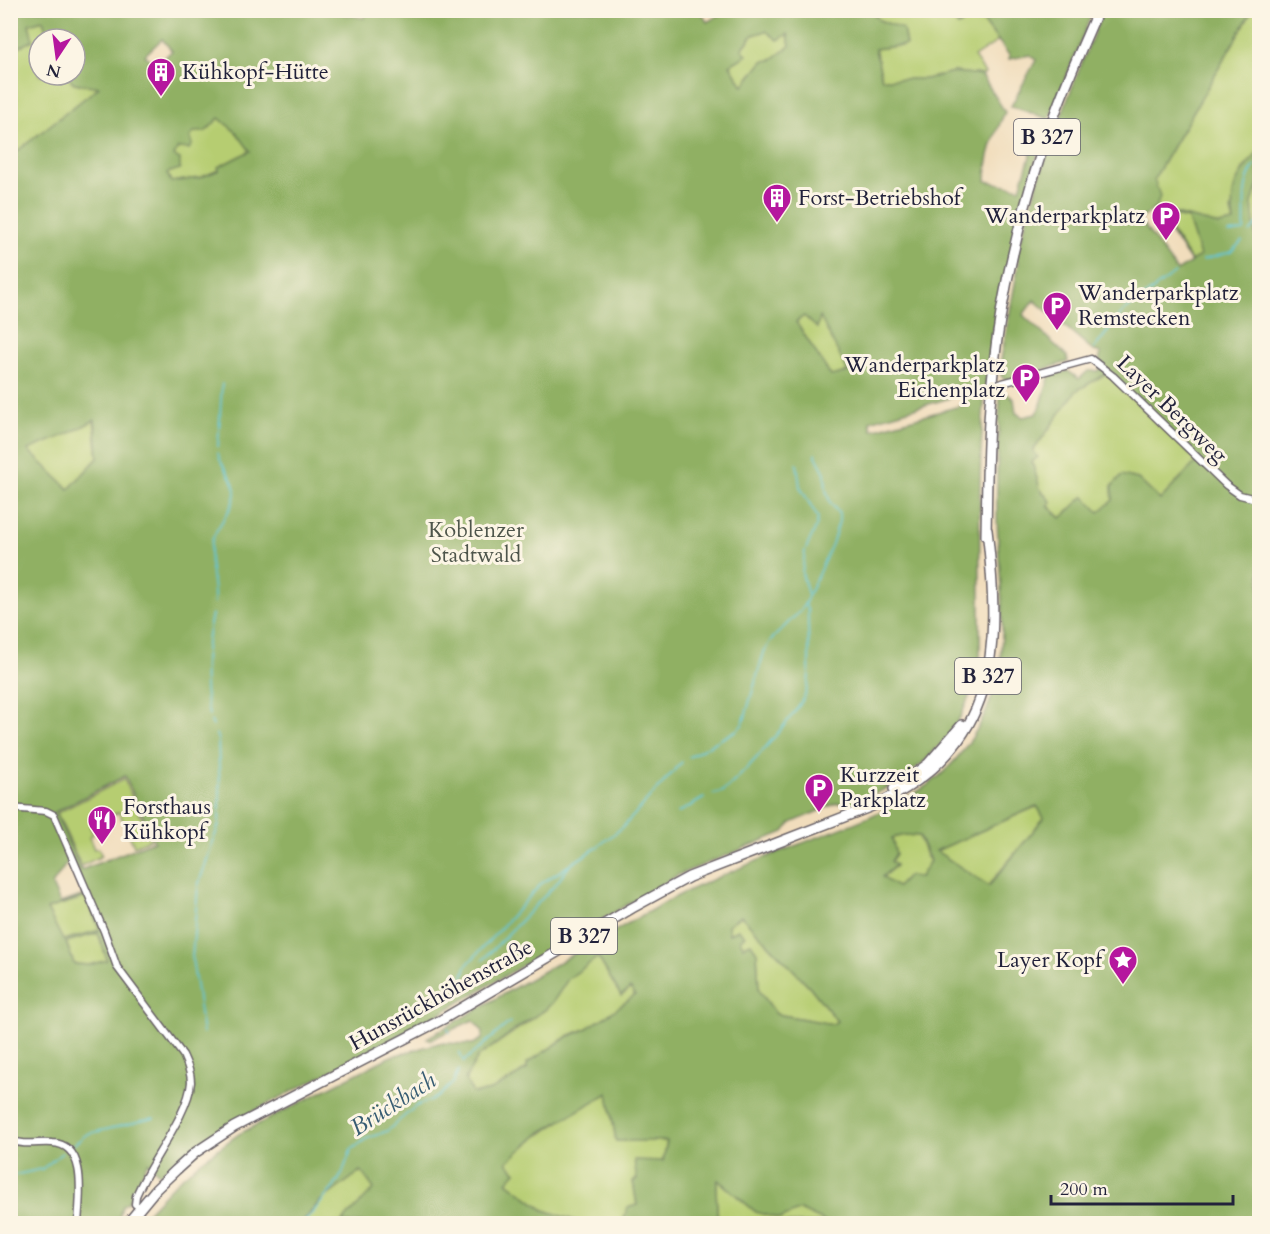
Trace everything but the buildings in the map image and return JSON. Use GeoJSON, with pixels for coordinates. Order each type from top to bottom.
{"type":"FeatureCollection","features":[{"type":"Feature","properties":{"kind":"main road","name":"B 327"},"geometry":{"type":"LineString","coordinates":[[991,386],[1004,299],[1025,207],[1054,115],[1098,10]]}},
{"type":"Feature","properties":{"kind":"main road","name":"Hunsrückhöhenstraße"},"geometry":{"type":"LineString","coordinates":[[127,1224],[156,1189],[189,1158],[234,1127],[435,1024],[689,877],[797,835],[873,800],[906,782],[934,759],[961,725],[978,690],[986,658],[987,452],[991,386]]}},
{"type":"Feature","properties":{"kind":"street","name":"Layer Bergweg"},"geometry":{"type":"LineString","coordinates":[[991,386],[1088,360],[1113,376],[1229,488],[1245,497],[1260,500]]}},
{"type":"Feature","properties":{"kind":"street"},"geometry":{"type":"LineString","coordinates":[[10,808],[50,812],[60,825],[117,967],[179,1050],[190,1071],[190,1089],[182,1112],[136,1196],[135,1204],[140,1208]]}},
{"type":"Feature","properties":{"kind":"street"},"geometry":{"type":"LineString","coordinates":[[10,1140],[25,1144],[57,1143],[69,1151],[78,1166],[80,1175],[78,1224]]}},
{"type":"Feature","properties":{"kind":"green space","name":"Koblenzer Stadtwald"},"geometry":{"type":"Polygon","coordinates":[[[11,10],[338,10],[338,13],[364,18],[366,10],[700,10],[707,22],[726,11],[872,11],[879,20],[903,29],[906,45],[875,49],[882,79],[926,79],[953,72],[982,75],[1005,112],[989,154],[986,181],[1020,188],[1032,150],[1038,152],[1001,296],[986,383],[981,451],[980,657],[977,678],[961,716],[949,735],[923,763],[891,786],[854,804],[837,803],[791,823],[784,832],[678,875],[424,1023],[223,1127],[178,1158],[160,1174],[148,1162],[128,1202],[122,1206],[118,1223],[11,1223],[11,156],[99,87],[87,85],[87,27],[45,27],[43,20],[29,24],[27,43],[11,51],[11,10]],[[766,31],[753,35],[742,49],[747,55],[730,65],[743,86],[763,61],[771,60],[790,46],[788,34],[778,40],[766,31]],[[162,39],[145,55],[155,65],[172,51],[162,39]],[[219,118],[205,132],[194,132],[190,137],[192,145],[189,149],[178,148],[174,156],[180,159],[180,169],[167,173],[171,182],[199,178],[219,170],[218,167],[250,151],[237,133],[219,118]],[[804,316],[796,322],[831,376],[848,372],[820,317],[817,328],[804,316]],[[964,394],[870,421],[872,430],[967,404],[964,394]],[[95,420],[28,450],[69,489],[98,458],[95,420]],[[125,776],[55,812],[81,870],[154,841],[125,776]],[[70,858],[52,885],[60,903],[85,895],[70,858]],[[85,897],[47,909],[63,940],[100,930],[85,897]],[[98,933],[66,942],[74,964],[89,965],[107,960],[98,933]]]}},
{"type":"Feature","properties":{"kind":"green space"},"geometry":{"type":"Polygon","coordinates":[[[872,11],[946,11],[958,26],[978,14],[998,41],[974,57],[985,73],[982,75],[953,72],[926,79],[882,79],[875,48],[906,45],[903,29],[879,20],[872,11]]]}},
{"type":"Feature","properties":{"kind":"green space"},"geometry":{"type":"Polygon","coordinates":[[[946,11],[1093,11],[1049,119],[1011,106],[1036,60],[1030,55],[1009,59],[1009,55],[978,14],[958,26],[946,11]]]}},
{"type":"Feature","properties":{"kind":"green space"},"geometry":{"type":"Polygon","coordinates":[[[1103,11],[1252,11],[1154,179],[1160,196],[1156,209],[1219,225],[1234,222],[1233,191],[1245,167],[1259,151],[1259,181],[1252,203],[1256,241],[1260,241],[1260,693],[1253,697],[1260,704],[1259,1223],[862,1224],[854,1220],[852,1223],[828,1223],[800,1210],[780,1219],[756,1212],[718,1180],[716,1191],[718,1223],[623,1223],[627,1208],[637,1205],[633,1181],[637,1180],[634,1160],[663,1161],[667,1141],[616,1141],[608,1093],[541,1132],[507,1162],[516,1172],[507,1182],[544,1210],[582,1223],[341,1223],[374,1189],[361,1171],[319,1202],[302,1223],[136,1224],[174,1184],[239,1134],[389,1057],[439,1043],[473,1044],[482,1039],[483,1032],[473,1020],[430,1040],[427,1038],[684,892],[862,820],[906,799],[943,773],[963,750],[986,712],[997,676],[1001,652],[1002,605],[997,495],[1000,397],[1005,392],[1014,399],[1016,413],[1023,417],[1036,414],[1050,375],[1068,371],[1079,379],[1088,371],[1098,371],[1104,365],[1099,361],[1101,353],[1094,351],[1034,300],[1023,315],[1067,356],[1068,362],[1007,380],[999,371],[1019,262],[1017,255],[1025,223],[1056,131],[1103,11]],[[1154,209],[1140,220],[1177,271],[1191,262],[1154,209]],[[1165,214],[1162,218],[1191,261],[1200,256],[1188,219],[1165,214]],[[1107,373],[1076,391],[1033,451],[1038,457],[1032,462],[1040,489],[1051,502],[1048,506],[1061,518],[1084,496],[1099,512],[1113,500],[1112,486],[1122,475],[1138,479],[1160,500],[1197,461],[1107,373]],[[1037,806],[936,851],[989,886],[1044,818],[1037,806]],[[905,835],[892,838],[896,854],[891,861],[896,865],[882,877],[897,887],[908,876],[920,877],[930,861],[919,836],[905,835]],[[741,916],[728,925],[729,934],[738,929],[745,936],[740,940],[743,946],[751,943],[757,952],[759,990],[776,1014],[833,1024],[837,1021],[810,987],[741,916]],[[598,957],[568,979],[553,1002],[478,1057],[465,1079],[473,1093],[487,1091],[508,1081],[527,1069],[527,1063],[567,1037],[605,1017],[635,995],[630,988],[621,996],[598,957]]]}},
{"type":"Feature","properties":{"kind":"green space"},"geometry":{"type":"Polygon","coordinates":[[[1252,11],[1259,11],[1259,151],[1243,169],[1231,211],[1234,222],[1219,225],[1156,209],[1154,179],[1252,11]]]}},
{"type":"Feature","properties":{"kind":"green space"},"geometry":{"type":"Polygon","coordinates":[[[43,20],[45,27],[30,27],[29,24],[43,20]]]}},
{"type":"Feature","properties":{"kind":"green space"},"geometry":{"type":"Polygon","coordinates":[[[766,31],[788,33],[790,46],[752,74],[743,87],[730,64],[746,54],[742,49],[753,35],[766,31]]]}},
{"type":"Feature","properties":{"kind":"green space"},"geometry":{"type":"Polygon","coordinates":[[[27,43],[27,87],[100,86],[11,156],[11,51],[27,43]]]}},
{"type":"Feature","properties":{"kind":"green space"},"geometry":{"type":"Polygon","coordinates":[[[219,118],[237,133],[251,151],[219,167],[220,170],[199,178],[171,182],[167,173],[180,168],[174,156],[178,147],[194,131],[209,129],[219,118]]]}},
{"type":"Feature","properties":{"kind":"green space"},"geometry":{"type":"Polygon","coordinates":[[[1259,181],[1259,241],[1256,242],[1252,203],[1259,181]]]}},
{"type":"Feature","properties":{"kind":"green space"},"geometry":{"type":"Polygon","coordinates":[[[1165,214],[1188,219],[1200,256],[1192,262],[1162,218],[1165,214]]]}},
{"type":"Feature","properties":{"kind":"green space"},"geometry":{"type":"Polygon","coordinates":[[[804,316],[820,316],[848,371],[831,377],[796,322],[804,316]]]}},
{"type":"Feature","properties":{"kind":"green space"},"geometry":{"type":"Polygon","coordinates":[[[1107,373],[1197,461],[1160,500],[1138,479],[1112,486],[1113,500],[1099,513],[1061,518],[1048,505],[1051,502],[1040,489],[1032,462],[1037,457],[1033,451],[1076,391],[1107,373]]]}},
{"type":"Feature","properties":{"kind":"green space"},"geometry":{"type":"Polygon","coordinates":[[[94,420],[98,458],[69,489],[27,450],[70,433],[94,420]]]}},
{"type":"Feature","properties":{"kind":"green space"},"geometry":{"type":"Polygon","coordinates":[[[124,779],[151,839],[134,846],[119,812],[90,826],[93,835],[89,837],[94,849],[98,848],[102,856],[81,866],[57,813],[124,779]]]}},
{"type":"Feature","properties":{"kind":"green space"},"geometry":{"type":"Polygon","coordinates":[[[1038,806],[1044,818],[988,886],[935,851],[1038,806]]]}},
{"type":"Feature","properties":{"kind":"green space"},"geometry":{"type":"Polygon","coordinates":[[[905,835],[919,836],[930,861],[920,877],[897,887],[882,877],[896,866],[891,861],[891,838],[905,835]]]}},
{"type":"Feature","properties":{"kind":"green space"},"geometry":{"type":"Polygon","coordinates":[[[86,897],[100,930],[63,941],[47,909],[86,897]]]}},
{"type":"Feature","properties":{"kind":"green space"},"geometry":{"type":"Polygon","coordinates":[[[741,916],[810,987],[837,1021],[833,1024],[776,1014],[759,990],[757,952],[743,946],[739,940],[729,934],[728,924],[741,916]]]}},
{"type":"Feature","properties":{"kind":"green space"},"geometry":{"type":"Polygon","coordinates":[[[98,933],[108,960],[89,965],[74,964],[66,942],[98,933]]]}},
{"type":"Feature","properties":{"kind":"green space"},"geometry":{"type":"Polygon","coordinates":[[[598,957],[621,996],[631,988],[636,995],[598,1022],[558,1043],[511,1080],[486,1092],[473,1093],[465,1079],[478,1057],[545,1010],[568,979],[598,957]]]}},
{"type":"Feature","properties":{"kind":"green space"},"geometry":{"type":"Polygon","coordinates":[[[608,1092],[616,1141],[667,1140],[663,1161],[633,1181],[637,1205],[627,1208],[623,1223],[582,1223],[544,1210],[506,1181],[516,1172],[507,1162],[518,1152],[555,1124],[608,1092]]]}},
{"type":"Feature","properties":{"kind":"green space"},"geometry":{"type":"Polygon","coordinates":[[[361,1171],[375,1189],[341,1223],[302,1224],[319,1202],[361,1171]]]}},
{"type":"Feature","properties":{"kind":"green space"},"geometry":{"type":"Polygon","coordinates":[[[718,1180],[756,1212],[780,1219],[800,1210],[828,1223],[718,1224],[716,1191],[718,1180]]]}},
{"type":"Feature","properties":{"kind":"waterway"},"geometry":{"type":"LineString","coordinates":[[1228,233],[1244,231],[1245,189],[1255,165]]}},
{"type":"Feature","properties":{"kind":"waterway"},"geometry":{"type":"LineString","coordinates":[[1250,232],[1260,221]]}},
{"type":"Feature","properties":{"kind":"waterway"},"geometry":{"type":"LineString","coordinates":[[1203,260],[1231,252],[1242,241]]}},
{"type":"Feature","properties":{"kind":"waterway"},"geometry":{"type":"LineString","coordinates":[[1094,349],[1122,313],[1175,273]]}},
{"type":"Feature","properties":{"kind":"waterway"},"geometry":{"type":"LineString","coordinates":[[218,447],[222,384]]}},
{"type":"Feature","properties":{"kind":"waterway"},"geometry":{"type":"LineString","coordinates":[[214,603],[210,562],[211,546],[216,532],[230,509],[235,491],[218,453]]}},
{"type":"Feature","properties":{"kind":"waterway"},"geometry":{"type":"LineString","coordinates":[[689,757],[737,730],[743,724],[764,652],[770,641],[801,610],[832,544],[839,514],[830,502],[826,490],[825,473],[815,454]]}},
{"type":"Feature","properties":{"kind":"waterway"},"geometry":{"type":"LineString","coordinates":[[797,464],[800,487],[818,518],[805,551],[802,573],[808,595]]}},
{"type":"Feature","properties":{"kind":"waterway"},"geometry":{"type":"LineString","coordinates":[[713,794],[729,786],[753,762],[780,731],[805,695],[809,677],[808,612],[805,604]]}},
{"type":"Feature","properties":{"kind":"waterway"},"geometry":{"type":"LineString","coordinates":[[209,715],[205,690],[205,664],[212,614]]}},
{"type":"Feature","properties":{"kind":"waterway"},"geometry":{"type":"LineString","coordinates":[[211,721],[213,726]]}},
{"type":"Feature","properties":{"kind":"waterway"},"geometry":{"type":"LineString","coordinates":[[203,1033],[192,958],[198,886],[219,824],[220,793],[216,734]]}},
{"type":"Feature","properties":{"kind":"waterway"},"geometry":{"type":"LineString","coordinates":[[459,990],[466,966],[542,883],[596,848],[624,826],[682,762]]}},
{"type":"Feature","properties":{"kind":"waterway"},"geometry":{"type":"LineString","coordinates":[[678,813],[704,798]]}},
{"type":"Feature","properties":{"kind":"waterway"},"geometry":{"type":"LineString","coordinates":[[483,960],[556,884],[570,865]]}},
{"type":"Feature","properties":{"kind":"waterway","name":"Brückbach"},"geometry":{"type":"LineString","coordinates":[[463,1062],[510,1022]]}},
{"type":"Feature","properties":{"kind":"waterway"},"geometry":{"type":"LineString","coordinates":[[448,1029],[450,1033]]}},
{"type":"Feature","properties":{"kind":"waterway"},"geometry":{"type":"LineString","coordinates":[[459,1052],[464,1062]]}},
{"type":"Feature","properties":{"kind":"waterway","name":"Brückbach"},"geometry":{"type":"LineString","coordinates":[[303,1224],[334,1187],[342,1174],[351,1150],[366,1139],[387,1131],[416,1106],[438,1097],[453,1083],[459,1070]]}},
{"type":"Feature","properties":{"kind":"waterway"},"geometry":{"type":"LineString","coordinates":[[73,1145],[87,1134],[154,1118]]}},
{"type":"Feature","properties":{"kind":"waterway"},"geometry":{"type":"LineString","coordinates":[[10,1176],[42,1169],[62,1153]]}},
{"type":"Feature","properties":{"kind":"place","name":"Kühkopf-Hütte"},"geometry":{"type":"Point","coordinates":[161,98]}},
{"type":"Feature","properties":{"kind":"place","name":"Forst-Betriebshof"},"geometry":{"type":"Point","coordinates":[777,224]}},
{"type":"Feature","properties":{"kind":"place","name":"Wanderparkplatz"},"geometry":{"type":"Point","coordinates":[1166,242]}},
{"type":"Feature","properties":{"kind":"place","name":"Wanderparkplatz Remstecken"},"geometry":{"type":"Point","coordinates":[1057,332]}},
{"type":"Feature","properties":{"kind":"place","name":"Wanderparkplatz Eichenplatz"},"geometry":{"type":"Point","coordinates":[1026,404]}},
{"type":"Feature","properties":{"kind":"place","name":"Kurzzeit Parkplatz"},"geometry":{"type":"Point","coordinates":[819,814]}},
{"type":"Feature","properties":{"kind":"place","name":"Forsthaus Kühkopf"},"geometry":{"type":"Point","coordinates":[102,846]}},
{"type":"Feature","properties":{"kind":"place","name":"Layer Kopf"},"geometry":{"type":"Point","coordinates":[1123,986]}}]}
